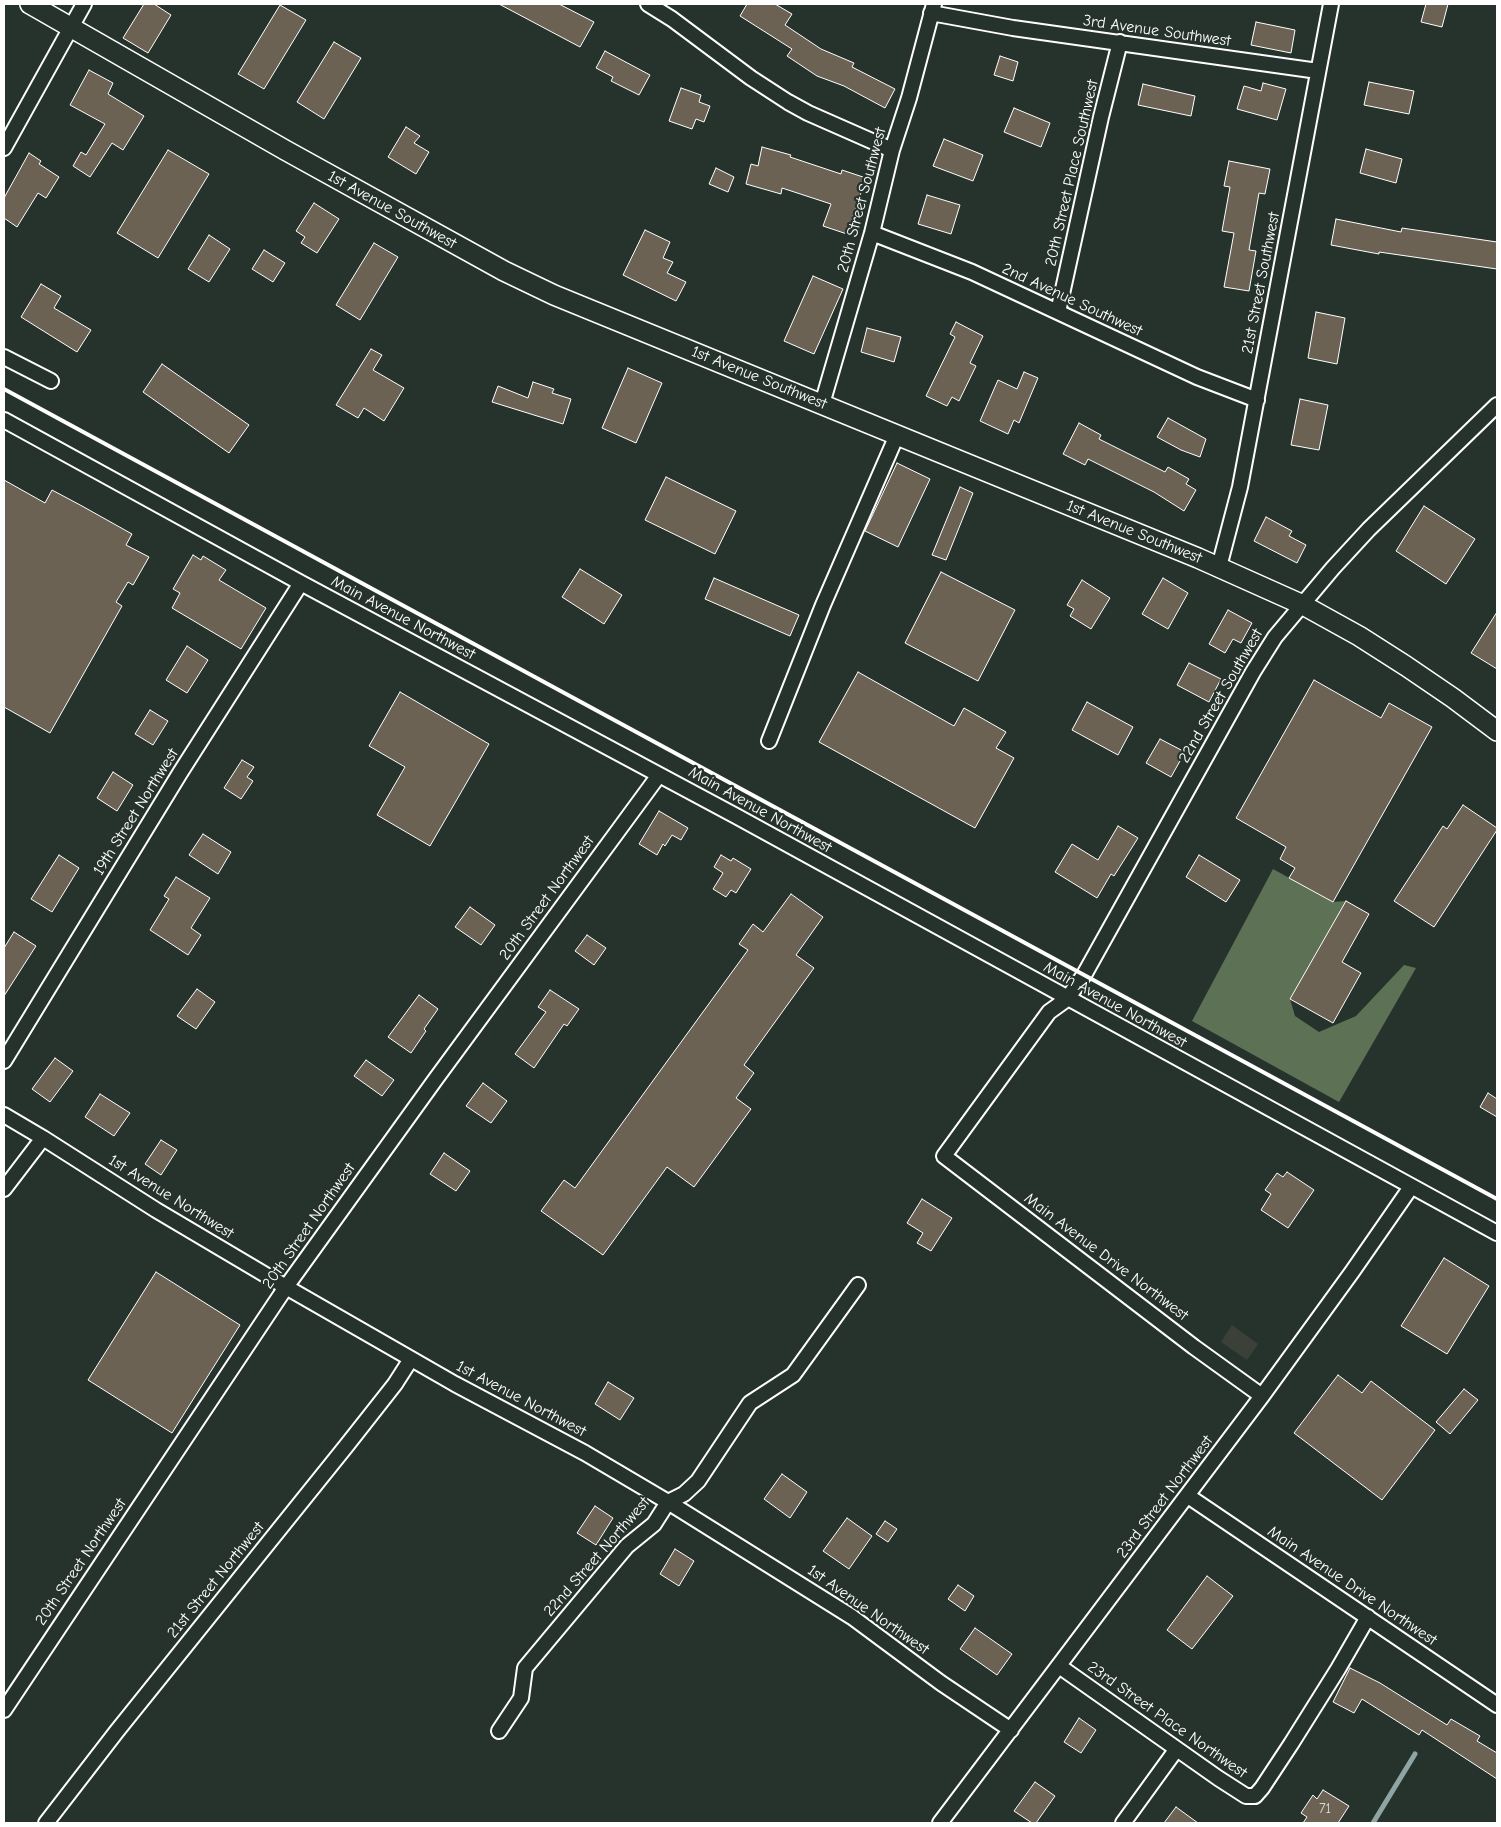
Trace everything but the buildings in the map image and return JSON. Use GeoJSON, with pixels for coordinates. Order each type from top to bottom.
{"type":"FeatureCollection","features":[{"type":"Feature","properties":{"kind":"main road","name":"1st Avenue Southwest"},"geometry":{"type":"LineString","coordinates":[[30,4],[285,150],[504,271],[554,295],[1219,567],[1303,605],[1359,636],[1406,666],[1497,731]]}},
{"type":"Feature","properties":{"kind":"street"},"geometry":{"type":"LineString","coordinates":[[4,148],[84,4]]}},
{"type":"Feature","properties":{"kind":"street"},"geometry":{"type":"LineString","coordinates":[[648,4],[672,19],[751,78],[788,102],[808,113],[892,150]]}},
{"type":"Feature","properties":{"kind":"street","name":"21st Street Southwest"},"geometry":{"type":"LineString","coordinates":[[1219,567],[1238,496],[1331,4]]}},
{"type":"Feature","properties":{"kind":"street","name":"20th Street Southwest"},"geometry":{"type":"LineString","coordinates":[[822,404],[872,233],[892,150],[909,98],[932,8]]}},
{"type":"Feature","properties":{"kind":"street","name":"3rd Avenue Southwest"},"geometry":{"type":"LineString","coordinates":[[932,8],[1013,28],[1318,71]]}},
{"type":"Feature","properties":{"kind":"street","name":"20th Street Place Southwest"},"geometry":{"type":"LineString","coordinates":[[1058,312],[1100,117],[1120,42]]}},
{"type":"Feature","properties":{"kind":"street","name":"2nd Avenue Southwest"},"geometry":{"type":"LineString","coordinates":[[872,233],[972,272],[1196,377],[1257,400]]}},
{"type":"Feature","properties":{"kind":"street"},"geometry":{"type":"LineString","coordinates":[[4,357],[51,381]]}},
{"type":"Feature","properties":{"kind":"street","name":"22nd Street Southwest"},"geometry":{"type":"LineString","coordinates":[[1067,998],[1084,975],[1253,672],[1275,637],[1333,568],[1369,529],[1497,405]]}},
{"type":"Feature","properties":{"kind":"street","name":"Main Avenue Northwest"},"geometry":{"type":"LineString","coordinates":[[4,420],[1497,1233]]}},
{"type":"Feature","properties":{"kind":"street"},"geometry":{"type":"LineString","coordinates":[[769,741],[823,605],[897,435]]}},
{"type":"Feature","properties":{"kind":"street","name":"19th Street Northwest"},"geometry":{"type":"LineString","coordinates":[[4,1061],[180,773],[301,583]]}},
{"type":"Feature","properties":{"kind":"street","name":"20th Street Northwest"},"geometry":{"type":"LineString","coordinates":[[4,1710],[286,1287],[659,775]]}},
{"type":"Feature","properties":{"kind":"street","name":"Main Avenue Drive Northwest"},"geometry":{"type":"LineString","coordinates":[[1067,998],[1049,1012],[944,1156],[1194,1347],[1262,1396]]}},
{"type":"Feature","properties":{"kind":"street","name":"1st Avenue Northwest"},"geometry":{"type":"LineString","coordinates":[[4,1115],[156,1210],[286,1287],[411,1359],[571,1445],[668,1502],[852,1617],[941,1683],[1010,1730]]}},
{"type":"Feature","properties":{"kind":"street"},"geometry":{"type":"LineString","coordinates":[[4,1189],[43,1138]]}},
{"type":"Feature","properties":{"kind":"street","name":"23rd Street Northwest"},"geometry":{"type":"LineString","coordinates":[[940,1823],[1188,1496],[1352,1272],[1411,1187]]}},
{"type":"Feature","properties":{"kind":"street","name":"22nd Street Northwest"},"geometry":{"type":"LineString","coordinates":[[500,1731],[521,1698],[525,1668],[627,1546],[654,1524],[668,1502],[684,1494],[698,1481],[750,1403],[793,1375],[858,1286]]}},
{"type":"Feature","properties":{"kind":"street","name":"21st Street Northwest"},"geometry":{"type":"LineString","coordinates":[[46,1823],[117,1731],[359,1430],[395,1384],[411,1359]]}},
{"type":"Feature","properties":{"kind":"street","name":"Main Avenue Drive Northwest"},"geometry":{"type":"LineString","coordinates":[[1188,1496],[1497,1705]]}},
{"type":"Feature","properties":{"kind":"street","name":"23rd Street Place Northwest"},"geometry":{"type":"LineString","coordinates":[[1059,1666],[1176,1750],[1246,1796],[1255,1796],[1296,1736],[1368,1617]]}},
{"type":"Feature","properties":{"kind":"street"},"geometry":{"type":"LineString","coordinates":[[1123,1823],[1176,1750]]}},
{"type":"Feature","properties":{"kind":"shaded area"},"geometry":{"type":"Polygon","coordinates":[[[1232,1325],[1258,1344],[1247,1360],[1221,1342],[1232,1325]]]}},
{"type":"Feature","properties":{"kind":"green space"},"geometry":{"type":"Polygon","coordinates":[[[1273,869],[1333,902],[1346,901],[1290,999],[1295,1016],[1319,1032],[1356,1016],[1404,965],[1416,968],[1339,1102],[1192,1021],[1273,869]]]}},
{"type":"Feature","properties":{"kind":"waterway"},"geometry":{"type":"LineString","coordinates":[[1373,1823],[1415,1754]]}},
{"type":"Feature","properties":{"kind":"railway"},"geometry":{"type":"LineString","coordinates":[[4,389],[1497,1199]]}}]}
